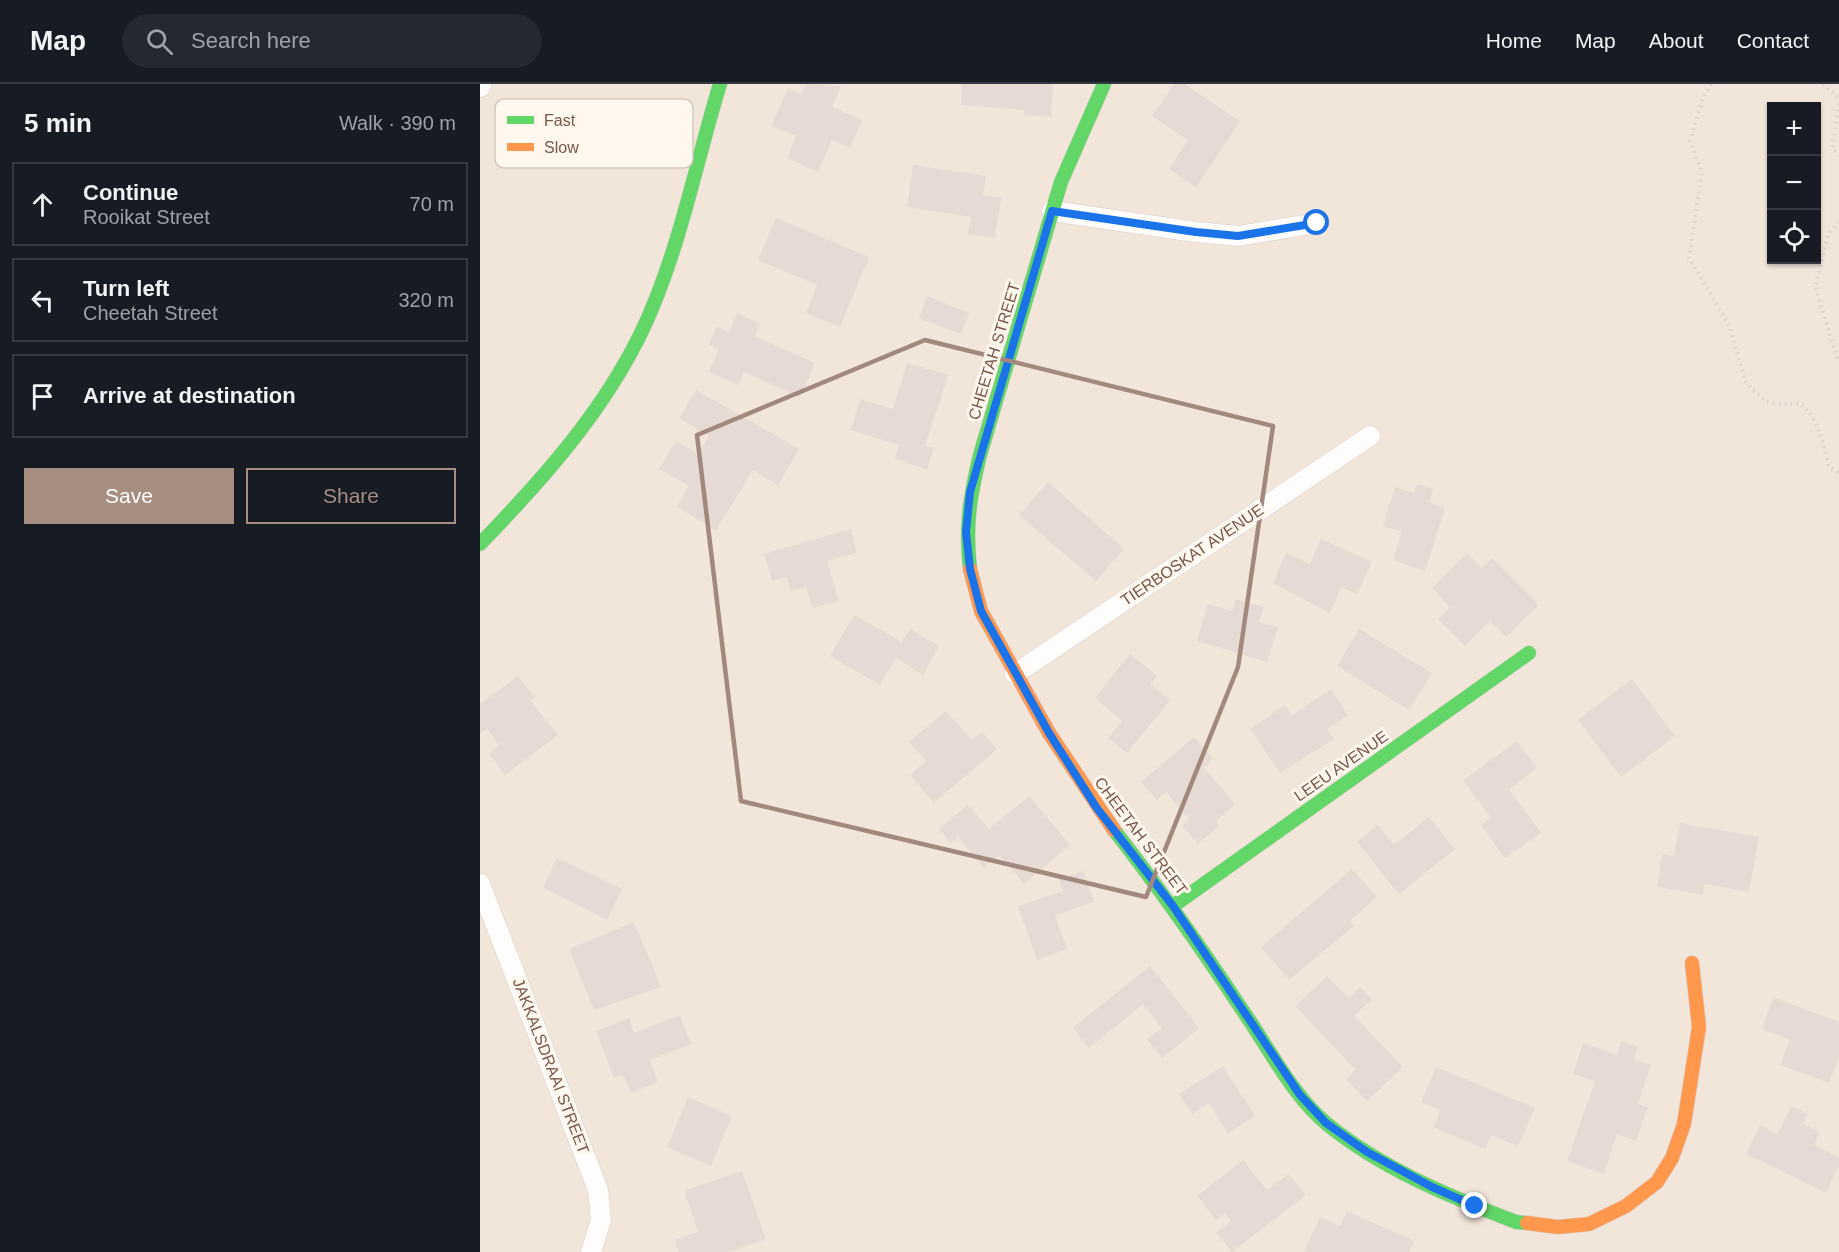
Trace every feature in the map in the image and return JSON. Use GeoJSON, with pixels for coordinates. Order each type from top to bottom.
{"type":"FeatureCollection","features":[{"type":"Feature","properties":{"kind":"street"},"geometry":{"type":"LineString","coordinates":[[480,544],[575,437],[622,368],[642,332],[668,264],[720,84]]}},
{"type":"Feature","properties":{"kind":"street","name":"CHEETAH STREET"},"geometry":{"type":"LineString","coordinates":[[1104,84],[1082,128],[1052,211],[970,492],[966,532],[970,569],[981,611],[1015,674],[1096,807],[1173,906],[1300,1095],[1326,1123],[1367,1152],[1432,1187],[1516,1222],[1558,1227],[1589,1224],[1626,1206],[1657,1182],[1672,1158],[1684,1124],[1699,1027],[1692,963]]}},
{"type":"Feature","properties":{"kind":"street"},"geometry":{"type":"LineString","coordinates":[[1052,211],[1238,236],[1317,223]]}},
{"type":"Feature","properties":{"kind":"street","name":"TIERBOSKAT AVENUE"},"geometry":{"type":"LineString","coordinates":[[1015,674],[1370,436]]}},
{"type":"Feature","properties":{"kind":"street","name":"LEEU AVENUE"},"geometry":{"type":"LineString","coordinates":[[1173,906],[1529,653]]}},
{"type":"Feature","properties":{"kind":"street","name":"JAKKALSDRAAI STREET"},"geometry":{"type":"LineString","coordinates":[[480,884],[598,1190],[601,1220],[591,1252]]}},
{"type":"Feature","properties":{"kind":"path"},"geometry":{"type":"LineString","coordinates":[[1711,84],[1702,101],[1690,141],[1697,166],[1702,171],[1689,258],[1729,325],[1746,383],[1765,401],[1783,405],[1800,403],[1810,411],[1819,428],[1829,467],[1839,473]]}},
{"type":"Feature","properties":{"kind":"path"},"geometry":{"type":"LineString","coordinates":[[1824,84],[1839,99]]}},
{"type":"Feature","properties":{"kind":"path"},"geometry":{"type":"LineString","coordinates":[[1839,104],[1832,148],[1839,155]]}},
{"type":"Feature","properties":{"kind":"path"},"geometry":{"type":"LineString","coordinates":[[1839,222],[1828,235],[1815,287],[1839,363]]}},
{"type":"Feature","properties":{"kind":"highlighted area"},"geometry":{"type":"Polygon","coordinates":[[[925,340],[1273,426],[1238,667],[1146,897],[741,801],[697,435],[925,340]]]}},
{"type":"Feature","properties":{"kind":"shaded area"},"geometry":{"type":"Polygon","coordinates":[[[480,84],[1839,84],[1839,1252],[480,1252],[480,84]]]}},
{"type":"Feature","properties":{"kind":"building"},"geometry":{"type":"Polygon","coordinates":[[[806,84],[841,86],[832,107],[862,120],[850,148],[832,140],[818,172],[787,158],[796,136],[771,126],[788,88],[801,94],[806,84]]]}},
{"type":"Feature","properties":{"kind":"building"},"geometry":{"type":"Polygon","coordinates":[[[962,84],[1053,84],[1051,117],[1024,115],[1024,110],[961,105],[962,84]]]}},
{"type":"Feature","properties":{"kind":"building"},"geometry":{"type":"Polygon","coordinates":[[[1174,84],[1184,84],[1240,121],[1196,187],[1169,169],[1188,140],[1152,116],[1174,84]]]}},
{"type":"Feature","properties":{"kind":"building"},"geometry":{"type":"Polygon","coordinates":[[[913,165],[986,176],[983,195],[1001,198],[995,238],[968,234],[971,217],[907,207],[913,165]]]}},
{"type":"Feature","properties":{"kind":"building"},"geometry":{"type":"Polygon","coordinates":[[[776,218],[869,257],[840,327],[806,313],[817,285],[758,260],[776,218]]]}},
{"type":"Feature","properties":{"kind":"building"},"geometry":{"type":"Polygon","coordinates":[[[927,296],[969,313],[961,334],[919,318],[927,296]]]}},
{"type":"Feature","properties":{"kind":"building"},"geometry":{"type":"Polygon","coordinates":[[[737,313],[760,324],[755,336],[815,363],[800,397],[744,372],[738,385],[709,372],[719,349],[709,344],[717,326],[729,332],[737,313]]]}},
{"type":"Feature","properties":{"kind":"building"},"geometry":{"type":"Polygon","coordinates":[[[907,363],[948,375],[925,446],[934,448],[927,470],[895,459],[899,445],[851,430],[860,399],[893,409],[907,363]]]}},
{"type":"Feature","properties":{"kind":"building"},"geometry":{"type":"Polygon","coordinates":[[[696,390],[799,449],[778,485],[753,470],[716,530],[677,507],[689,486],[659,469],[676,441],[698,454],[709,436],[679,418],[696,390]]]}},
{"type":"Feature","properties":{"kind":"building"},"geometry":{"type":"Polygon","coordinates":[[[1048,482],[1124,549],[1096,581],[1019,515],[1048,482]]]}},
{"type":"Feature","properties":{"kind":"building"},"geometry":{"type":"Polygon","coordinates":[[[1417,484],[1433,489],[1429,502],[1445,508],[1425,571],[1393,560],[1402,532],[1383,526],[1395,487],[1414,493],[1417,484]]]}},
{"type":"Feature","properties":{"kind":"building"},"geometry":{"type":"Polygon","coordinates":[[[851,529],[857,553],[827,561],[839,601],[813,608],[806,587],[791,591],[786,577],[772,581],[764,554],[851,529]]]}},
{"type":"Feature","properties":{"kind":"building"},"geometry":{"type":"Polygon","coordinates":[[[1321,539],[1372,562],[1357,594],[1341,587],[1330,613],[1273,583],[1286,553],[1310,564],[1321,539]]]}},
{"type":"Feature","properties":{"kind":"building"},"geometry":{"type":"Polygon","coordinates":[[[1467,553],[1482,568],[1492,558],[1539,605],[1506,637],[1490,621],[1465,646],[1438,619],[1450,607],[1432,588],[1467,553]]]}},
{"type":"Feature","properties":{"kind":"building"},"geometry":{"type":"Polygon","coordinates":[[[1236,599],[1264,607],[1259,622],[1278,627],[1267,662],[1197,641],[1208,604],[1232,611],[1236,599]]]}},
{"type":"Feature","properties":{"kind":"building"},"geometry":{"type":"Polygon","coordinates":[[[854,615],[902,642],[910,629],[939,646],[923,675],[896,658],[880,685],[830,656],[854,615]]]}},
{"type":"Feature","properties":{"kind":"building"},"geometry":{"type":"Polygon","coordinates":[[[1359,629],[1432,673],[1409,710],[1337,666],[1359,629]]]}},
{"type":"Feature","properties":{"kind":"building"},"geometry":{"type":"Polygon","coordinates":[[[1130,654],[1157,676],[1150,684],[1170,700],[1127,753],[1108,738],[1122,721],[1095,698],[1130,654]]]}},
{"type":"Feature","properties":{"kind":"building"},"geometry":{"type":"Polygon","coordinates":[[[518,676],[535,698],[531,701],[558,735],[505,775],[489,754],[499,745],[487,729],[480,734],[480,704],[518,676]]]}},
{"type":"Feature","properties":{"kind":"building"},"geometry":{"type":"Polygon","coordinates":[[[1632,679],[1675,736],[1621,777],[1578,720],[1632,679]]]}},
{"type":"Feature","properties":{"kind":"building"},"geometry":{"type":"Polygon","coordinates":[[[1331,689],[1348,715],[1327,729],[1334,739],[1280,773],[1250,729],[1285,705],[1292,715],[1331,689]]]}},
{"type":"Feature","properties":{"kind":"building"},"geometry":{"type":"Polygon","coordinates":[[[946,711],[972,740],[982,732],[997,749],[934,803],[910,775],[926,761],[909,742],[946,711]]]}},
{"type":"Feature","properties":{"kind":"building"},"geometry":{"type":"Polygon","coordinates":[[[1194,737],[1213,759],[1204,768],[1235,804],[1216,821],[1219,826],[1198,844],[1182,825],[1189,819],[1166,792],[1157,800],[1141,782],[1194,737]]]}},
{"type":"Feature","properties":{"kind":"building"},"geometry":{"type":"Polygon","coordinates":[[[1517,741],[1537,768],[1509,789],[1541,833],[1505,858],[1481,825],[1491,818],[1463,780],[1517,741]]]}},
{"type":"Feature","properties":{"kind":"building"},"geometry":{"type":"Polygon","coordinates":[[[1029,796],[1070,845],[1024,884],[999,855],[984,868],[958,837],[951,843],[939,829],[968,805],[989,829],[1029,796]]]}},
{"type":"Feature","properties":{"kind":"building"},"geometry":{"type":"Polygon","coordinates":[[[1429,817],[1455,849],[1399,894],[1357,842],[1378,825],[1394,845],[1429,817]]]}},
{"type":"Feature","properties":{"kind":"building"},"geometry":{"type":"Polygon","coordinates":[[[1680,823],[1759,837],[1749,892],[1704,884],[1703,895],[1657,887],[1662,854],[1674,856],[1680,823]]]}},
{"type":"Feature","properties":{"kind":"building"},"geometry":{"type":"Polygon","coordinates":[[[557,858],[622,889],[607,920],[543,888],[557,858]]]}},
{"type":"Feature","properties":{"kind":"building"},"geometry":{"type":"Polygon","coordinates":[[[1352,869],[1377,897],[1350,921],[1354,926],[1289,980],[1261,947],[1352,869]]]}},
{"type":"Feature","properties":{"kind":"building"},"geometry":{"type":"Polygon","coordinates":[[[1083,871],[1094,902],[1055,915],[1067,949],[1037,960],[1018,906],[1063,891],[1059,879],[1083,871]]]}},
{"type":"Feature","properties":{"kind":"building"},"geometry":{"type":"Polygon","coordinates":[[[634,922],[661,987],[594,1010],[569,949],[634,922]]]}},
{"type":"Feature","properties":{"kind":"building"},"geometry":{"type":"Polygon","coordinates":[[[1150,966],[1199,1028],[1162,1058],[1147,1039],[1162,1028],[1143,1004],[1089,1048],[1073,1028],[1150,966]]]}},
{"type":"Feature","properties":{"kind":"building"},"geometry":{"type":"Polygon","coordinates":[[[1327,976],[1349,998],[1360,987],[1372,999],[1354,1016],[1403,1067],[1367,1101],[1346,1079],[1356,1070],[1295,1006],[1327,976]]]}},
{"type":"Feature","properties":{"kind":"building"},"geometry":{"type":"Polygon","coordinates":[[[1773,997],[1839,1022],[1839,1056],[1829,1083],[1780,1065],[1790,1039],[1762,1029],[1773,997]]]}},
{"type":"Feature","properties":{"kind":"building"},"geometry":{"type":"Polygon","coordinates":[[[680,1015],[691,1044],[650,1060],[658,1082],[631,1093],[623,1075],[614,1078],[596,1031],[629,1018],[634,1033],[680,1015]]]}},
{"type":"Feature","properties":{"kind":"building"},"geometry":{"type":"Polygon","coordinates":[[[1622,1041],[1638,1047],[1634,1059],[1651,1065],[1638,1104],[1648,1107],[1636,1141],[1617,1134],[1604,1174],[1567,1161],[1595,1081],[1573,1074],[1583,1043],[1617,1055],[1622,1041]]]}},
{"type":"Feature","properties":{"kind":"building"},"geometry":{"type":"Polygon","coordinates":[[[1223,1066],[1255,1116],[1228,1134],[1209,1103],[1192,1114],[1179,1094],[1223,1066]]]}},
{"type":"Feature","properties":{"kind":"building"},"geometry":{"type":"Polygon","coordinates":[[[1436,1067],[1535,1108],[1518,1146],[1491,1135],[1485,1149],[1434,1127],[1440,1110],[1421,1102],[1436,1067]]]}},
{"type":"Feature","properties":{"kind":"building"},"geometry":{"type":"Polygon","coordinates":[[[688,1097],[732,1116],[711,1166],[667,1147],[688,1097]]]}},
{"type":"Feature","properties":{"kind":"building"},"geometry":{"type":"Polygon","coordinates":[[[1791,1106],[1808,1114],[1803,1124],[1820,1132],[1814,1145],[1839,1157],[1839,1165],[1826,1193],[1746,1154],[1760,1125],[1778,1134],[1791,1106]]]}},
{"type":"Feature","properties":{"kind":"building"},"geometry":{"type":"Polygon","coordinates":[[[1243,1160],[1267,1190],[1288,1174],[1306,1195],[1232,1252],[1216,1233],[1231,1221],[1225,1213],[1216,1220],[1197,1196],[1243,1160]]]}},
{"type":"Feature","properties":{"kind":"building"},"geometry":{"type":"Polygon","coordinates":[[[742,1171],[766,1239],[729,1252],[679,1252],[675,1240],[698,1232],[684,1191],[742,1171]]]}},
{"type":"Feature","properties":{"kind":"building"},"geometry":{"type":"Polygon","coordinates":[[[1347,1211],[1414,1241],[1409,1252],[1304,1252],[1320,1217],[1340,1226],[1347,1211]]]}},
{"type":"Feature","properties":{"kind":"traffic: fast"},"geometry":{"type":"LineString","coordinates":[[480,544],[570,444],[609,389],[642,331],[676,240],[720,84]]}},
{"type":"Feature","properties":{"kind":"traffic: fast"},"geometry":{"type":"LineString","coordinates":[[970,569],[969,511],[980,455],[1061,182],[1104,84]]}},
{"type":"Feature","properties":{"kind":"traffic: fast"},"geometry":{"type":"LineString","coordinates":[[1173,906],[1529,653]]}},
{"type":"Feature","properties":{"kind":"traffic: fast"},"geometry":{"type":"LineString","coordinates":[[1114,830],[1196,942],[1292,1085],[1314,1112],[1348,1140],[1418,1181],[1516,1222],[1527,1223]]}},
{"type":"Feature","properties":{"kind":"traffic: slow"},"geometry":{"type":"LineString","coordinates":[[970,569],[981,611],[1049,733],[1114,830]]}},
{"type":"Feature","properties":{"kind":"traffic: slow"},"geometry":{"type":"LineString","coordinates":[[1527,1223],[1558,1227],[1589,1224],[1626,1206],[1657,1182],[1672,1158],[1684,1124],[1699,1027],[1692,963]]}},
{"type":"Feature","properties":{"kind":"route"},"geometry":{"type":"LineString","coordinates":[[1317,223],[1238,236],[1052,211],[1025,310],[970,492],[966,532],[970,569],[981,611],[1049,733],[1096,807],[1173,906],[1300,1095],[1326,1123],[1367,1152],[1432,1187],[1475,1206]]}}]}
